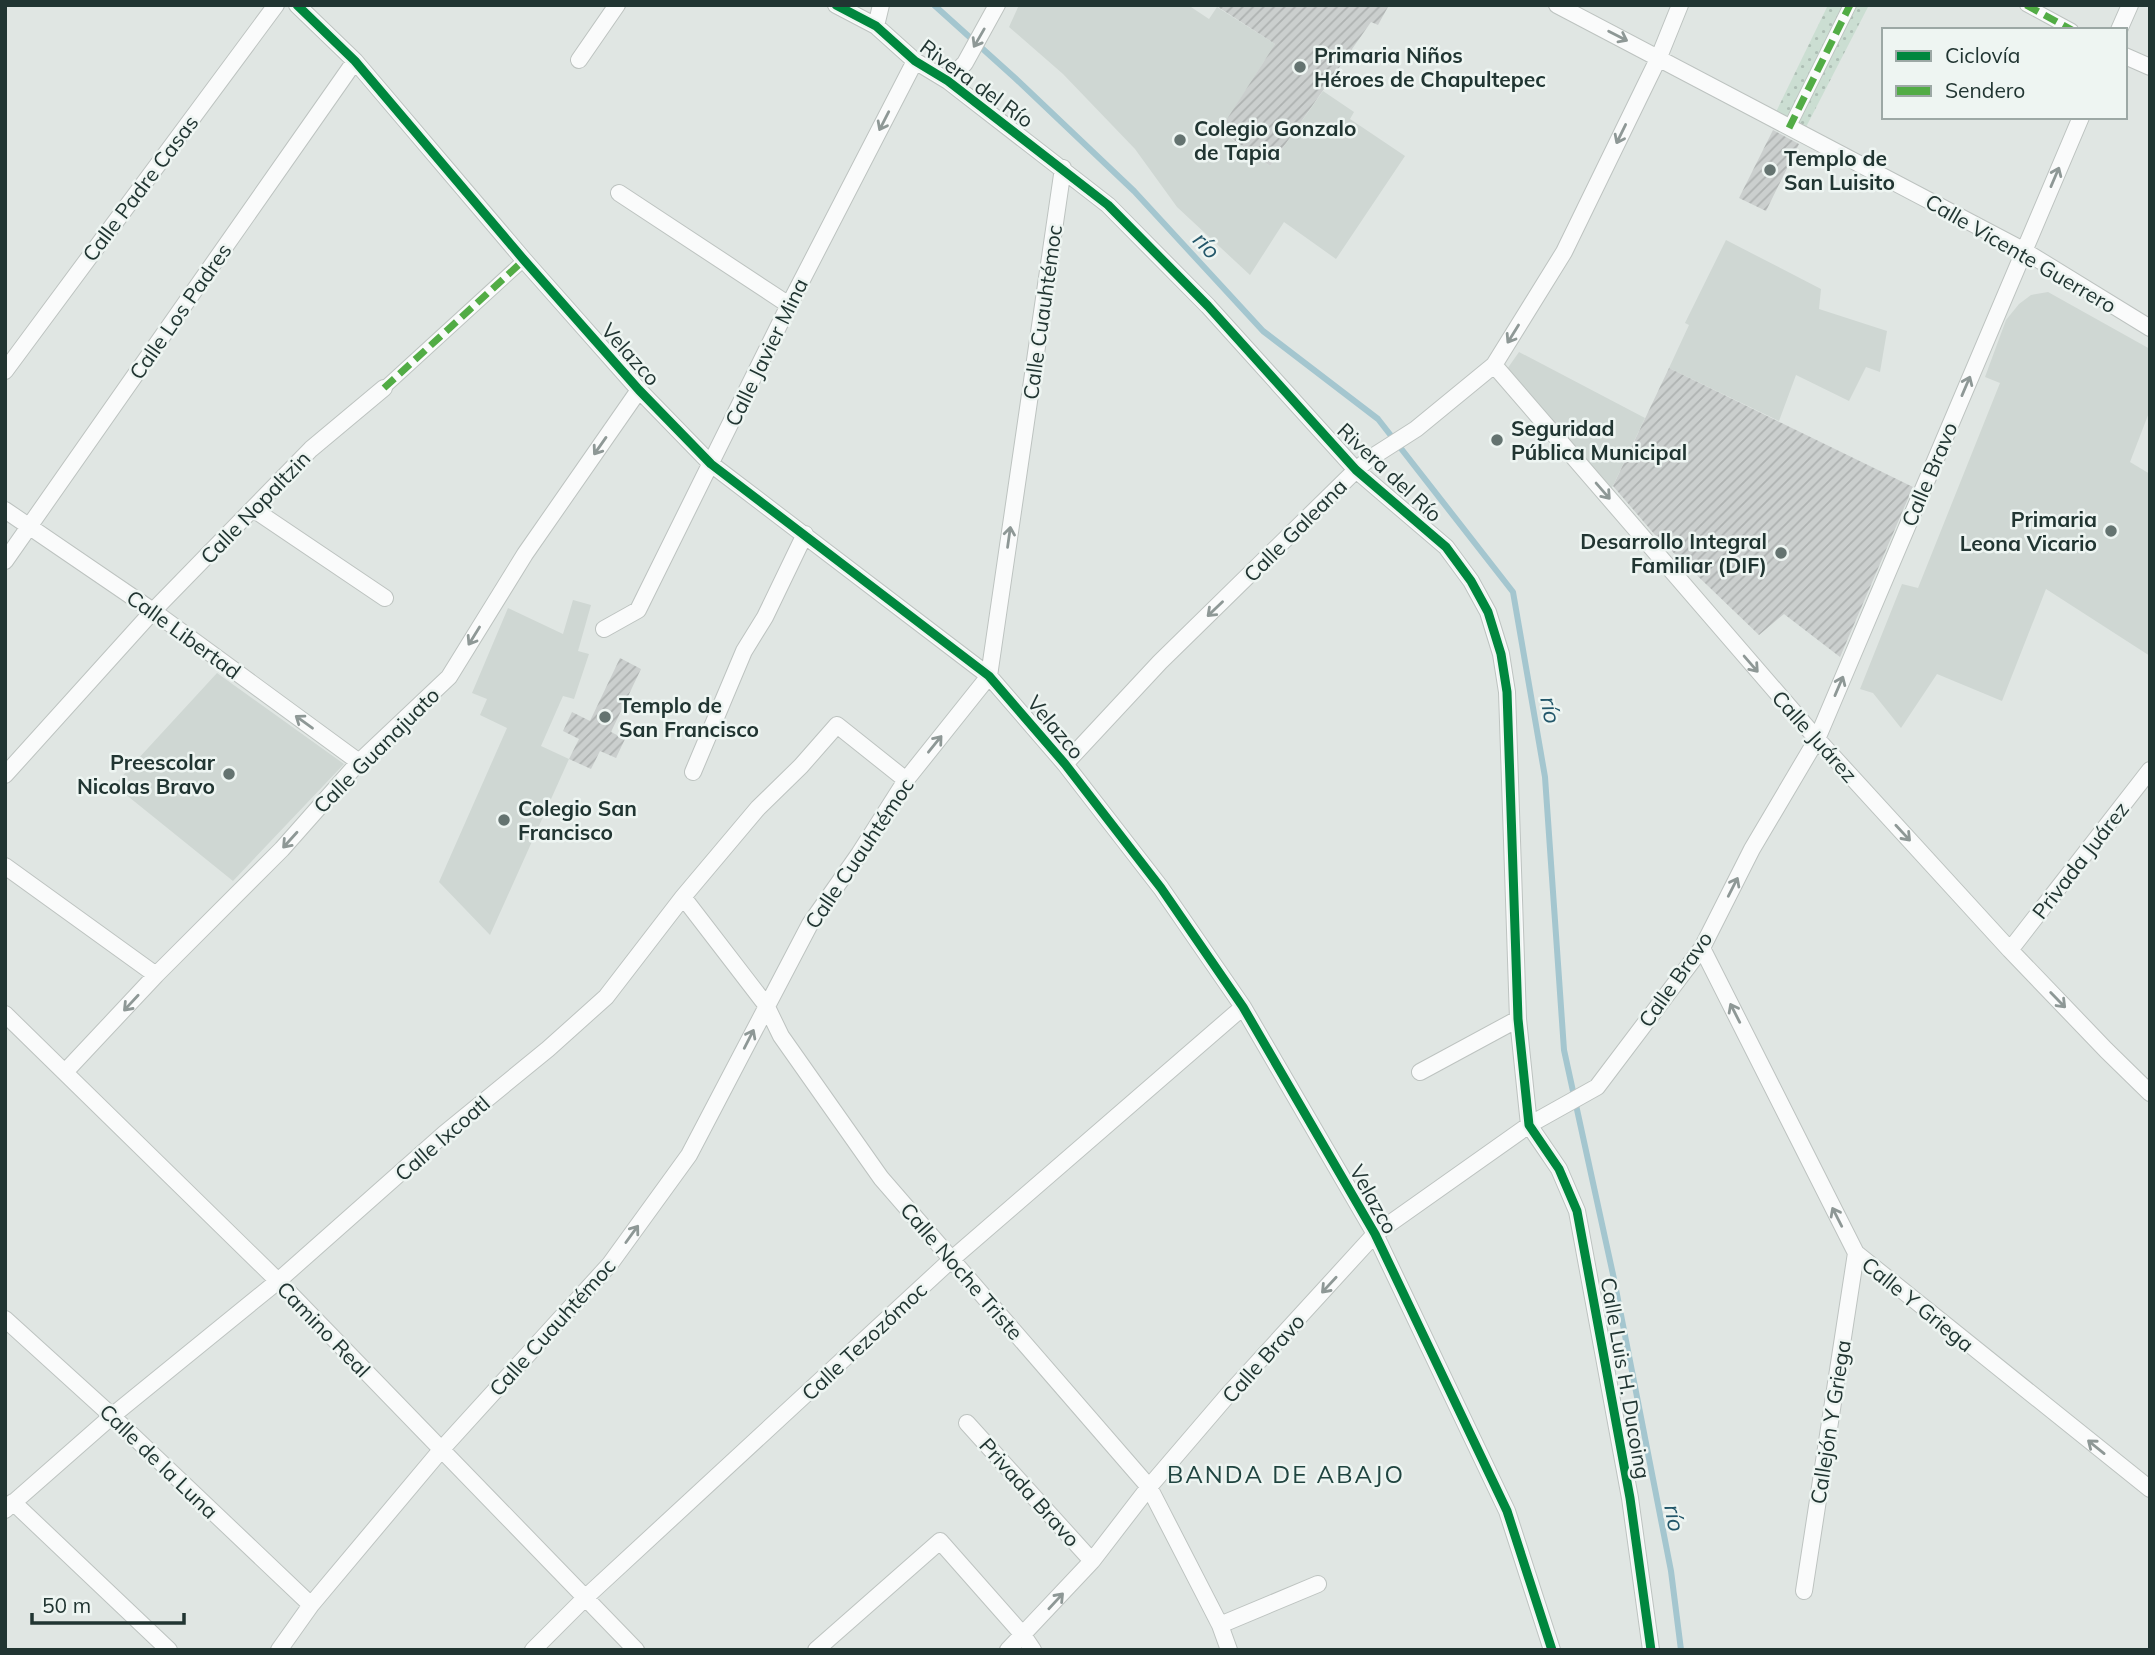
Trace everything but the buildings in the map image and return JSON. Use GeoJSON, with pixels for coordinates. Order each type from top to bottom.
{"type":"FeatureCollection","features":[{"type":"Feature","properties":{"kind":"street","name":"Calle Padre Casas"},"geometry":{"type":"LineString","coordinates":[[5,371],[276,5]]}},
{"type":"Feature","properties":{"kind":"street","name":"Velazco"},"geometry":{"type":"LineString","coordinates":[[297,5],[355,61],[524,260],[639,390],[711,464],[989,676],[1065,764],[1161,888],[1243,1007],[1376,1234],[1507,1511],[1552,1650]]}},
{"type":"Feature","properties":{"kind":"street"},"geometry":{"type":"LineString","coordinates":[[579,60],[617,5]]}},
{"type":"Feature","properties":{"kind":"street","name":"Rivera del Río"},"geometry":{"type":"LineString","coordinates":[[835,5],[876,26],[915,61],[948,81],[1108,205],[1446,547],[1471,581],[1488,612],[1501,654],[1507,692],[1518,1019],[1533,1123]]}},
{"type":"Feature","properties":{"kind":"street"},"geometry":{"type":"LineString","coordinates":[[876,26],[881,5]]}},
{"type":"Feature","properties":{"kind":"street","name":"Calle Vicente Guerrero"},"geometry":{"type":"LineString","coordinates":[[1557,5],[2023,250],[2150,328]]}},
{"type":"Feature","properties":{"kind":"street","name":"Calle Galeana"},"geometry":{"type":"LineString","coordinates":[[1065,764],[1160,662],[1362,464],[1416,429],[1494,365],[1564,252],[1659,57],[1679,5]]}},
{"type":"Feature","properties":{"kind":"street"},"geometry":{"type":"LineString","coordinates":[[1790,128],[1850,5]]}},
{"type":"Feature","properties":{"kind":"street"},"geometry":{"type":"LineString","coordinates":[[2026,5],[2068,28]]}},
{"type":"Feature","properties":{"kind":"street"},"geometry":{"type":"LineString","coordinates":[[2120,28],[2130,5]]}},
{"type":"Feature","properties":{"kind":"street"},"geometry":{"type":"LineString","coordinates":[[948,81],[965,62],[995,9]]}},
{"type":"Feature","properties":{"kind":"street"},"geometry":{"type":"LineString","coordinates":[[2127,58],[2150,67]]}},
{"type":"Feature","properties":{"kind":"street","name":"Calle Los Padres"},"geometry":{"type":"LineString","coordinates":[[5,561],[355,61]]}},
{"type":"Feature","properties":{"kind":"street","name":"Calle Javier Mina"},"geometry":{"type":"LineString","coordinates":[[604,629],[638,610],[789,305],[915,61]]}},
{"type":"Feature","properties":{"kind":"street","name":"Calle Bravo"},"geometry":{"type":"LineString","coordinates":[[1008,1650],[1092,1562],[1149,1487],[1227,1396],[1376,1234],[1533,1123],[1597,1087],[1702,948],[1752,849],[1816,739],[2080,119]]}},
{"type":"Feature","properties":{"kind":"street","name":"Calle Cuauhtémoc"},"geometry":{"type":"LineString","coordinates":[[279,1650],[311,1605],[441,1450],[610,1264],[690,1156],[810,924],[906,780],[989,676],[1063,169]]}},
{"type":"Feature","properties":{"kind":"street"},"geometry":{"type":"LineString","coordinates":[[619,193],[789,305]]}},
{"type":"Feature","properties":{"kind":"street","name":"Calle Nopaltzin"},"geometry":{"type":"LineString","coordinates":[[5,775],[153,611],[311,449],[384,388],[524,260]]}},
{"type":"Feature","properties":{"kind":"street","name":"Calle Juárez"},"geometry":{"type":"LineString","coordinates":[[1494,365],[1816,739],[2010,950],[2150,1093]]}},
{"type":"Feature","properties":{"kind":"street","name":"Calle Guanajuato"},"geometry":{"type":"LineString","coordinates":[[65,1072],[156,975],[282,849],[359,762],[449,677],[525,554],[639,390]]}},
{"type":"Feature","properties":{"kind":"street"},"geometry":{"type":"LineString","coordinates":[[253,509],[385,598]]}},
{"type":"Feature","properties":{"kind":"street","name":"Calle Libertad"},"geometry":{"type":"LineString","coordinates":[[5,510],[153,611],[359,762]]}},
{"type":"Feature","properties":{"kind":"street"},"geometry":{"type":"LineString","coordinates":[[693,772],[744,652],[765,617],[805,534]]}},
{"type":"Feature","properties":{"kind":"street","name":"Calle Ixcoatl"},"geometry":{"type":"LineString","coordinates":[[9,1506],[112,1416],[278,1280],[444,1134],[548,1049],[606,997],[683,897],[758,808],[801,766],[837,725],[906,780]]}},
{"type":"Feature","properties":{"kind":"street","name":"Privada Juárez"},"geometry":{"type":"LineString","coordinates":[[2010,950],[2150,770]]}},
{"type":"Feature","properties":{"kind":"street"},"geometry":{"type":"LineString","coordinates":[[5,866],[156,975]]}},
{"type":"Feature","properties":{"kind":"street","name":"Calle Noche Triste"},"geometry":{"type":"LineString","coordinates":[[683,897],[766,1005],[781,1036],[881,1178],[1149,1487],[1220,1625],[1229,1650]]}},
{"type":"Feature","properties":{"kind":"street","name":"Calle Y Griega"},"geometry":{"type":"LineString","coordinates":[[1702,948],[1856,1253],[2150,1489]]}},
{"type":"Feature","properties":{"kind":"street","name":"Calle Tezozómoc"},"geometry":{"type":"LineString","coordinates":[[533,1650],[585,1598],[952,1259],[1243,1007]]}},
{"type":"Feature","properties":{"kind":"street","name":"Camino Real"},"geometry":{"type":"LineString","coordinates":[[5,1014],[278,1280],[636,1650]]}},
{"type":"Feature","properties":{"kind":"street"},"geometry":{"type":"LineString","coordinates":[[1420,1072],[1518,1019]]}},
{"type":"Feature","properties":{"kind":"street","name":"Calle Luis H. Ducoing"},"geometry":{"type":"LineString","coordinates":[[1533,1123],[1559,1169],[1577,1211],[1630,1498],[1651,1650]]}},
{"type":"Feature","properties":{"kind":"street","name":"Callejón Y Griega"},"geometry":{"type":"LineString","coordinates":[[1804,1591],[1856,1253]]}},
{"type":"Feature","properties":{"kind":"street","name":"Calle de la Luna"},"geometry":{"type":"LineString","coordinates":[[5,1319],[112,1416],[311,1605]]}},
{"type":"Feature","properties":{"kind":"street","name":"Privada Bravo"},"geometry":{"type":"LineString","coordinates":[[967,1423],[1092,1562]]}},
{"type":"Feature","properties":{"kind":"street"},"geometry":{"type":"LineString","coordinates":[[9,1506],[169,1650]]}},
{"type":"Feature","properties":{"kind":"street"},"geometry":{"type":"LineString","coordinates":[[816,1650],[940,1541],[1023,1635],[1033,1650]]}},
{"type":"Feature","properties":{"kind":"street"},"geometry":{"type":"LineString","coordinates":[[1220,1625],[1318,1584]]}},
{"type":"Feature","properties":{"kind":"shaded area","name":"Colegio Gonzalo de Tapia"},"geometry":{"type":"Polygon","coordinates":[[[1019,5],[1188,5],[1209,19],[1217,7],[1275,44],[1220,131],[1270,166],[1323,91],[1354,112],[1350,119],[1405,156],[1336,259],[1284,222],[1250,275],[1177,207],[1135,149],[1063,74],[1009,27],[1019,5]]]}},
{"type":"Feature","properties":{"kind":"shaded area"},"geometry":{"type":"Polygon","coordinates":[[[1726,240],[1821,289],[1819,309],[1887,331],[1880,372],[1866,367],[1849,401],[1796,375],[1779,421],[1669,368],[1689,325],[1685,323],[1726,240]]]}},
{"type":"Feature","properties":{"kind":"shaded area"},"geometry":{"type":"Polygon","coordinates":[[[2048,292],[2150,349],[2150,410],[2130,462],[2150,474],[2150,656],[2046,589],[2002,701],[1937,674],[1901,728],[1873,693],[1860,689],[1902,584],[1918,588],[2000,383],[1985,377],[2006,320],[2019,304],[2031,295],[2048,292]]]}},
{"type":"Feature","properties":{"kind":"shaded area"},"geometry":{"type":"Polygon","coordinates":[[[1519,352],[1645,418],[1610,492],[1505,372],[1519,352]]]}},
{"type":"Feature","properties":{"kind":"shaded area","name":"Colegio San Francisco"},"geometry":{"type":"Polygon","coordinates":[[[573,600],[591,605],[578,651],[589,654],[574,699],[563,696],[541,746],[569,759],[490,935],[439,882],[507,728],[480,715],[487,699],[472,693],[508,608],[563,634],[573,600]]]}},
{"type":"Feature","properties":{"kind":"shaded area","name":"Preescolar Nicolas Bravo"},"geometry":{"type":"Polygon","coordinates":[[[217,673],[344,764],[233,881],[114,785],[217,673]]]}},
{"type":"Feature","properties":{"kind":"green space"},"geometry":{"type":"Polygon","coordinates":[[[1828,5],[1869,5],[1805,129],[1775,114],[1828,5]]]}},
{"type":"Feature","properties":{"kind":"waterway","name":"río"},"geometry":{"type":"LineString","coordinates":[[934,5],[1134,191],[1263,331],[1378,419],[1513,592],[1545,777],[1564,1050],[1614,1279],[1671,1571],[1681,1650]]}},
{"type":"Feature","properties":{"kind":"marked path"},"geometry":{"type":"LineString","coordinates":[[1789,128],[1850,5]]}},
{"type":"Feature","properties":{"kind":"marked path"},"geometry":{"type":"LineString","coordinates":[[2026,5],[2068,28]]}},
{"type":"Feature","properties":{"kind":"marked path"},"geometry":{"type":"LineString","coordinates":[[384,388],[524,260]]}},
{"type":"Feature","properties":{"kind":"cycle path"},"geometry":{"type":"LineString","coordinates":[[297,5],[355,61],[524,260],[639,390],[711,464],[989,676],[1065,764],[1161,888],[1243,1007],[1375,1234],[1507,1511],[1552,1650]]}},
{"type":"Feature","properties":{"kind":"cycle path"},"geometry":{"type":"LineString","coordinates":[[836,5],[876,26],[915,61],[948,81],[1108,205],[1208,306],[1356,470],[1446,547],[1471,581],[1488,612],[1501,654],[1507,692],[1518,1019],[1529,1125],[1559,1169],[1577,1211],[1630,1498],[1651,1650]]}},
{"type":"Feature","properties":{"kind":"place","name":"Primaria Niños Héroes de Chapultepec"},"geometry":{"type":"Point","coordinates":[1300,67]}},
{"type":"Feature","properties":{"kind":"place","name":"Colegio Gonzalo de Tapia"},"geometry":{"type":"Point","coordinates":[1180,140]}},
{"type":"Feature","properties":{"kind":"place","name":"Templo de San Luisito"},"geometry":{"type":"Point","coordinates":[1770,170]}},
{"type":"Feature","properties":{"kind":"place","name":"Seguridad Pública Municipal"},"geometry":{"type":"Point","coordinates":[1497,440]}},
{"type":"Feature","properties":{"kind":"place","name":"Primaria Leona Vicario"},"geometry":{"type":"Point","coordinates":[2111,531]}},
{"type":"Feature","properties":{"kind":"place","name":"Desarrollo Integral Familiar (DIF)"},"geometry":{"type":"Point","coordinates":[1781,553]}},
{"type":"Feature","properties":{"kind":"place","name":"Templo de San Francisco"},"geometry":{"type":"Point","coordinates":[605,717]}},
{"type":"Feature","properties":{"kind":"place","name":"Preescolar Nicolas Bravo"},"geometry":{"type":"Point","coordinates":[229,774]}},
{"type":"Feature","properties":{"kind":"place","name":"Colegio San Francisco"},"geometry":{"type":"Point","coordinates":[504,820]}},
{"type":"Feature","properties":{"kind":"district","name":"BANDA DE ABAJO"},"geometry":{"type":"Point","coordinates":[1286,1474]}}]}
